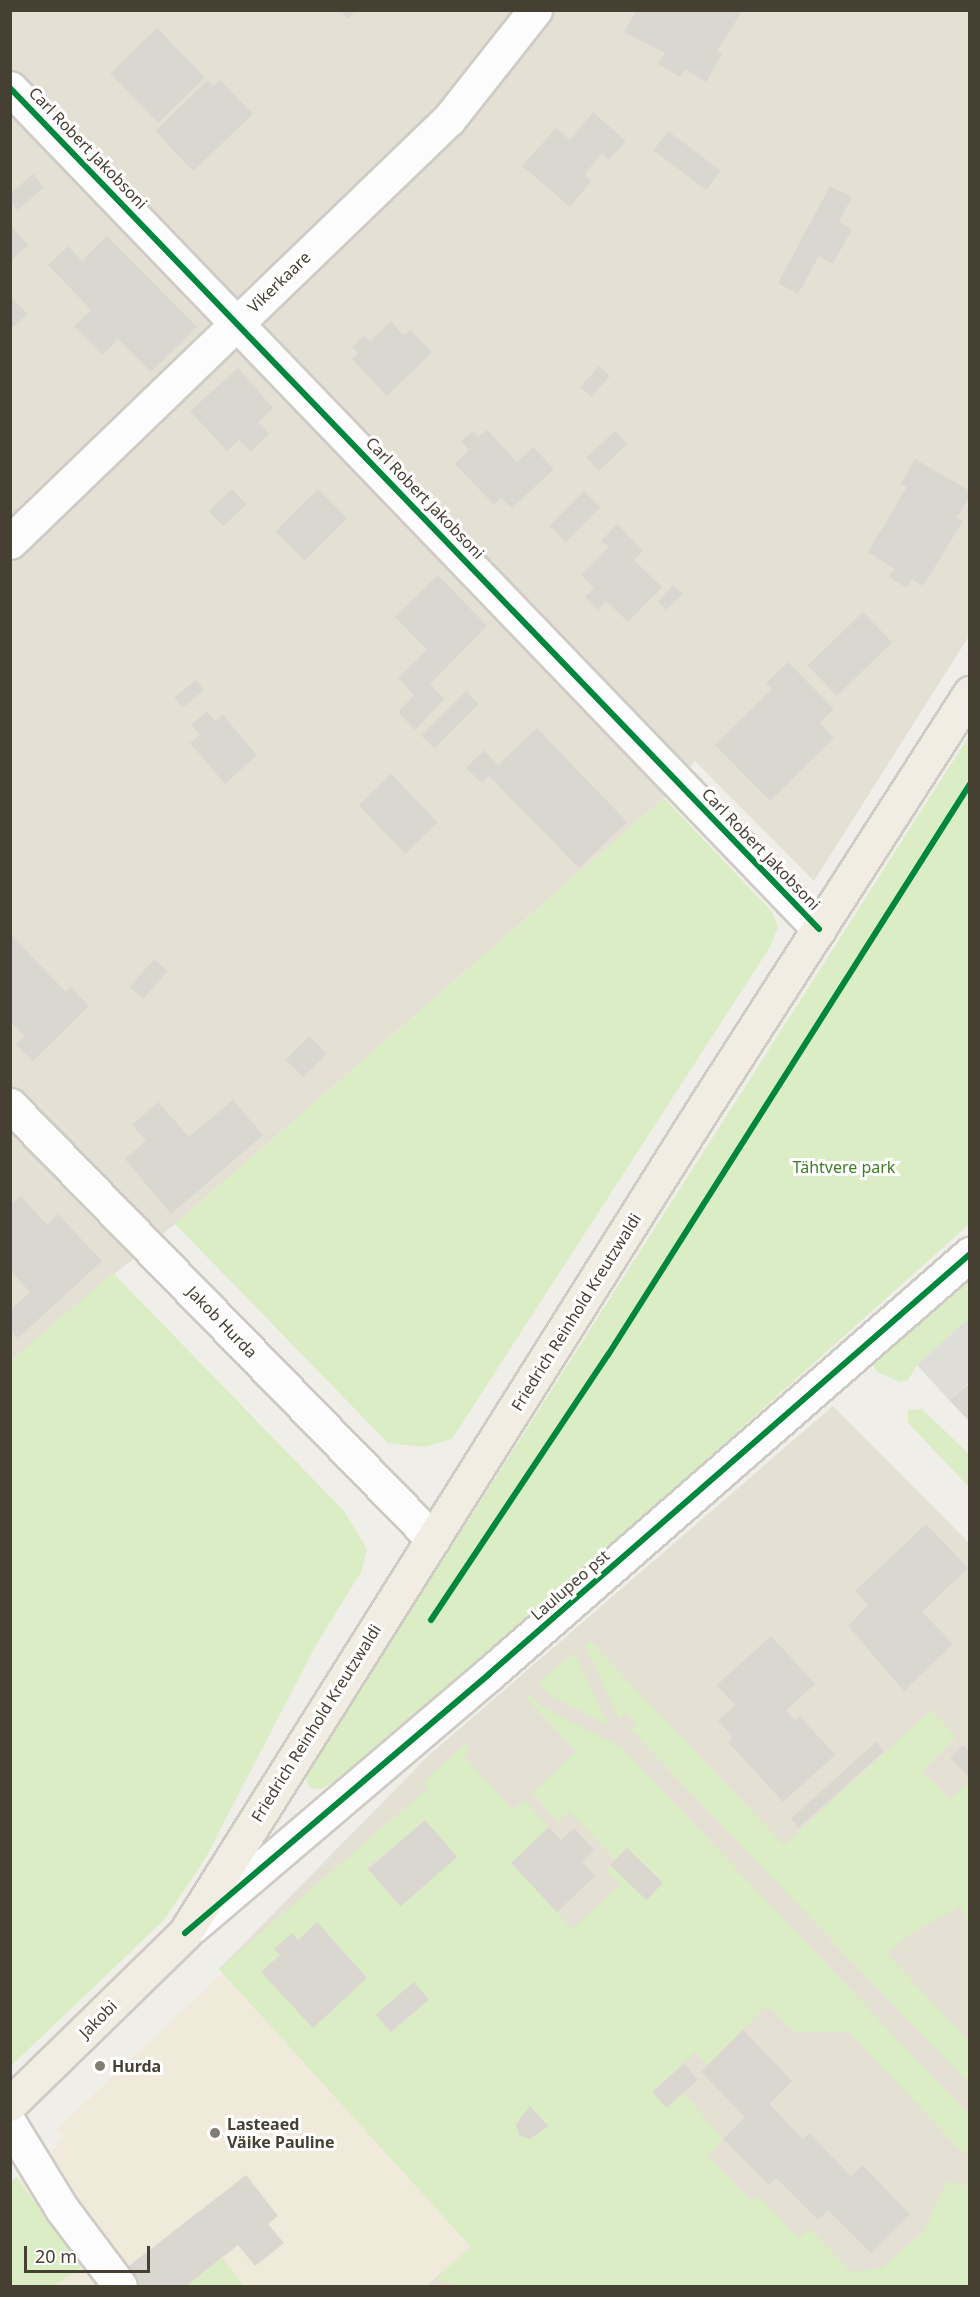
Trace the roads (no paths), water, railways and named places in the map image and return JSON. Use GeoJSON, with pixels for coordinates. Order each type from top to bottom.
{"type":"FeatureCollection","features":[{"type":"Feature","properties":{"kind":"main road","name":"Friedrich Reinhold Kreutzwaldi"},"geometry":{"type":"LineString","coordinates":[[185,1933],[969,693]]}},
{"type":"Feature","properties":{"kind":"main road","name":"Jakobi"},"geometry":{"type":"LineString","coordinates":[[10,2104],[185,1933]]}},
{"type":"Feature","properties":{"kind":"street","name":"Vikerkaare"},"geometry":{"type":"LineString","coordinates":[[10,542],[449,119],[535,10]]}},
{"type":"Feature","properties":{"kind":"street","name":"Carl Robert Jakobsoni"},"geometry":{"type":"LineString","coordinates":[[10,88],[238,322],[819,929]]}},
{"type":"Feature","properties":{"kind":"street","name":"Jakob Hurda"},"geometry":{"type":"LineString","coordinates":[[10,1105],[433,1539]]}},
{"type":"Feature","properties":{"kind":"street","name":"Laulupeo pst"},"geometry":{"type":"LineString","coordinates":[[185,1933],[489,1674],[969,1254]]}},
{"type":"Feature","properties":{"kind":"street"},"geometry":{"type":"LineString","coordinates":[[10,2124],[68,2217],[120,2286]]}},
{"type":"Feature","properties":{"kind":"place","name":"Hurda"},"geometry":{"type":"Point","coordinates":[100,2066]}},
{"type":"Feature","properties":{"kind":"place","name":"Lasteaed Väike Pauline"},"geometry":{"type":"Point","coordinates":[215,2133]}},
{"type":"Feature","properties":{"kind":"park label","name":"Tähtvere park"},"geometry":{"type":"Point","coordinates":[844,1167]}}]}
